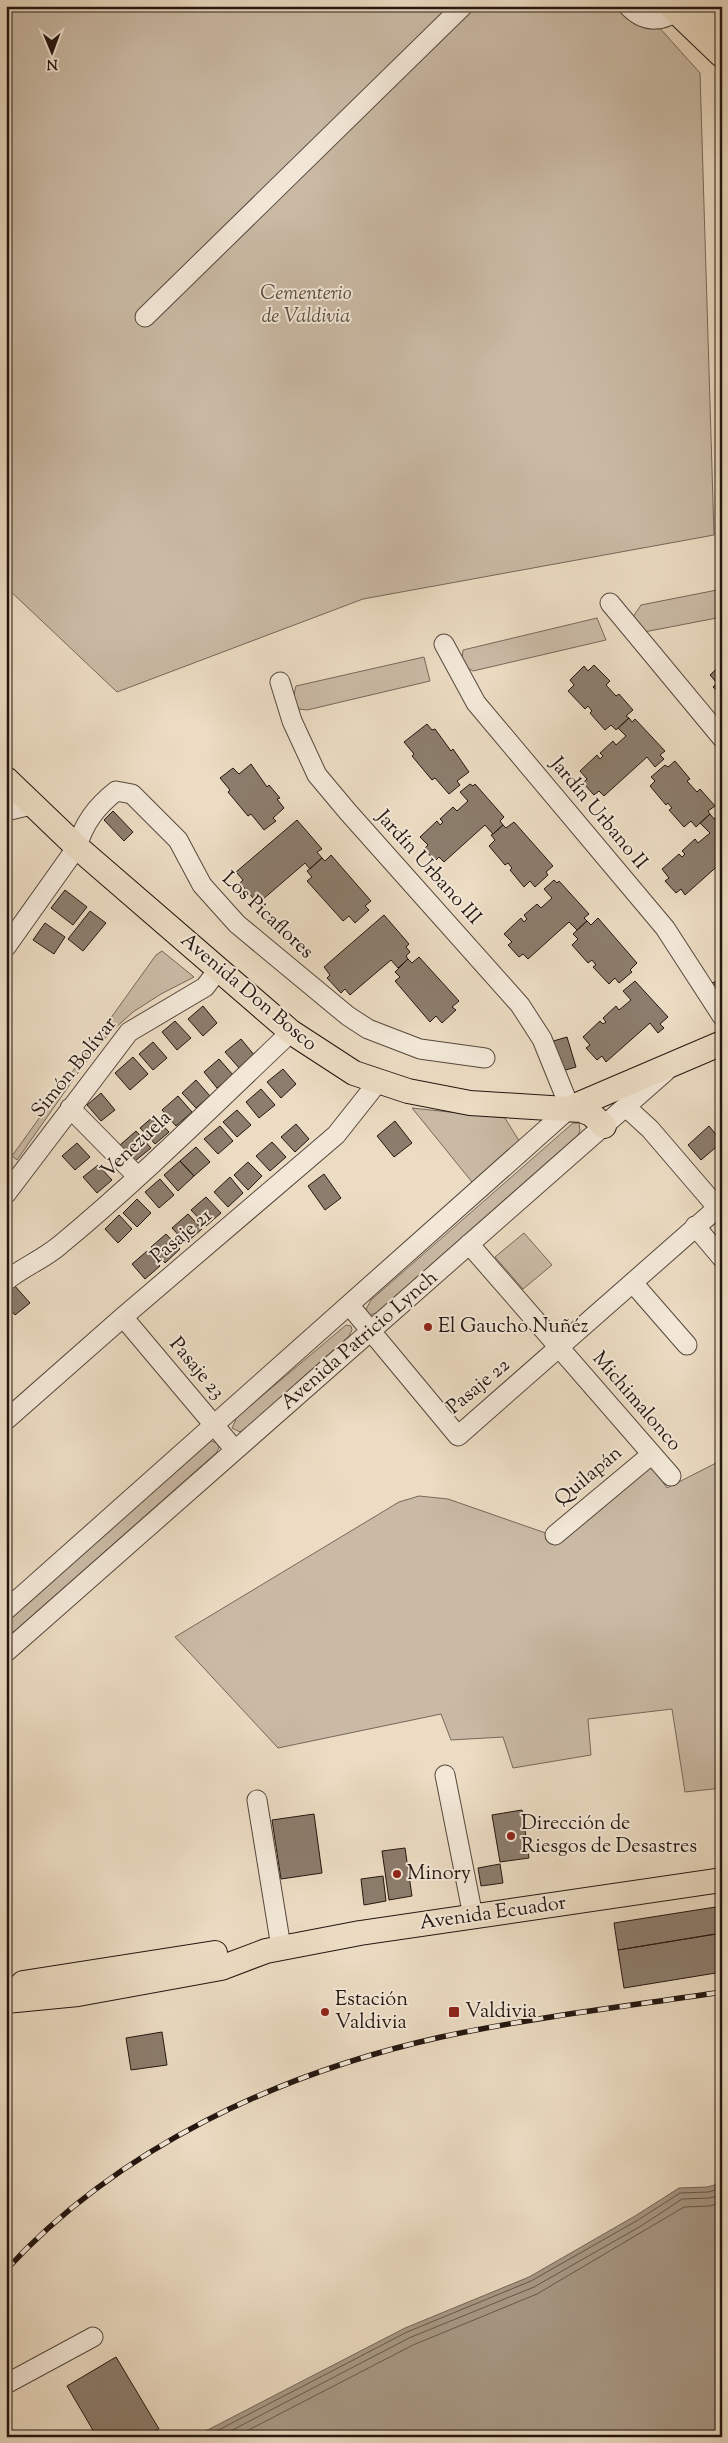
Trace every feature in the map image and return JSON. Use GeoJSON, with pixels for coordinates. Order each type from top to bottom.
{"type":"FeatureCollection","features":[{"type":"Feature","properties":{"kind":"highway"},"geometry":{"type":"LineString","coordinates":[[709,6],[722,19]]}},
{"type":"Feature","properties":{"kind":"highway"},"geometry":{"type":"LineString","coordinates":[[677,8],[722,53]]}},
{"type":"Feature","properties":{"kind":"main road","name":"Avenida Don Bosco"},"geometry":{"type":"LineString","coordinates":[[6,779],[77,847],[291,1032],[354,1073],[408,1091],[470,1103],[505,1107],[570,1108],[591,1114],[604,1126]]}},
{"type":"Feature","properties":{"kind":"main road","name":"Avenida Patricio Lynch"},"geometry":{"type":"LineString","coordinates":[[675,1063],[722,1044]]}},
{"type":"Feature","properties":{"kind":"main road","name":"Avenida Don Bosco"},"geometry":{"type":"LineString","coordinates":[[570,1108],[675,1063]]}},
{"type":"Feature","properties":{"kind":"main road","name":"Avenida Ecuador"},"geometry":{"type":"LineString","coordinates":[[6,1984],[73,1977],[219,1952],[273,1949],[473,1916],[722,1880]]}},
{"type":"Feature","properties":{"kind":"main road","name":"Avenida Ecuador"},"geometry":{"type":"LineString","coordinates":[[6,2001],[78,1994],[221,1968],[273,1949]]}},
{"type":"Feature","properties":{"kind":"street"},"geometry":{"type":"LineString","coordinates":[[146,317],[463,6]]}},
{"type":"Feature","properties":{"kind":"street"},"geometry":{"type":"LineString","coordinates":[[628,6],[642,17],[650,20],[665,18],[677,8]]}},
{"type":"Feature","properties":{"kind":"street"},"geometry":{"type":"LineString","coordinates":[[610,603],[722,738]]}},
{"type":"Feature","properties":{"kind":"street","name":"Jardín Urbano II"},"geometry":{"type":"LineString","coordinates":[[444,644],[476,703],[665,928],[721,1014]]}},
{"type":"Feature","properties":{"kind":"street","name":"Jardín Urbano III"},"geometry":{"type":"LineString","coordinates":[[280,682],[292,721],[317,775],[520,1005],[542,1039],[570,1108]]}},
{"type":"Feature","properties":{"kind":"street","name":"Los Picaflores"},"geometry":{"type":"LineString","coordinates":[[6,947],[77,847],[82,830],[98,806],[116,791],[132,794],[178,840],[202,885],[231,918],[293,972],[348,1016],[368,1029],[420,1049],[485,1058]]}},
{"type":"Feature","properties":{"kind":"street"},"geometry":{"type":"LineString","coordinates":[[6,811],[31,805]]}},
{"type":"Feature","properties":{"kind":"street","name":"Simón Bolívar"},"geometry":{"type":"LineString","coordinates":[[6,1194],[129,1032],[205,987],[218,970]]}},
{"type":"Feature","properties":{"kind":"street","name":"Venezuela"},"geometry":{"type":"LineString","coordinates":[[6,1281],[18,1270],[59,1246],[291,1032]]}},
{"type":"Feature","properties":{"kind":"street","name":"Avenida Patricio Lynch"},"geometry":{"type":"LineString","coordinates":[[7,1650],[675,1063]]}},
{"type":"Feature","properties":{"kind":"street","name":"Pasaje 21"},"geometry":{"type":"LineString","coordinates":[[6,1420],[336,1135],[378,1082]]}},
{"type":"Feature","properties":{"kind":"street"},"geometry":{"type":"LineString","coordinates":[[626,1107],[650,1129],[719,1205]]}},
{"type":"Feature","properties":{"kind":"street"},"geometry":{"type":"LineString","coordinates":[[70,1108],[137,1176]]}},
{"type":"Feature","properties":{"kind":"street","name":"Avenida Patricio Lynch"},"geometry":{"type":"LineString","coordinates":[[6,1610],[350,1306],[570,1108]]}},
{"type":"Feature","properties":{"kind":"street","name":"Pasaje 22"},"geometry":{"type":"LineString","coordinates":[[350,1306],[458,1436],[633,1284],[719,1205]]}},
{"type":"Feature","properties":{"kind":"street"},"geometry":{"type":"LineString","coordinates":[[696,1226],[722,1258]]}},
{"type":"Feature","properties":{"kind":"street","name":"Michimalonco"},"geometry":{"type":"LineString","coordinates":[[469,1244],[671,1476]]}},
{"type":"Feature","properties":{"kind":"street"},"geometry":{"type":"LineString","coordinates":[[633,1284],[687,1345]]}},
{"type":"Feature","properties":{"kind":"street","name":"Pasaje 23"},"geometry":{"type":"LineString","coordinates":[[123,1317],[235,1450]]}},
{"type":"Feature","properties":{"kind":"street","name":"Quilapán"},"geometry":{"type":"LineString","coordinates":[[555,1535],[652,1454]]}},
{"type":"Feature","properties":{"kind":"street"},"geometry":{"type":"LineString","coordinates":[[445,1775],[473,1916]]}},
{"type":"Feature","properties":{"kind":"street"},"geometry":{"type":"LineString","coordinates":[[257,1800],[273,1949]]}},
{"type":"Feature","properties":{"kind":"street"},"geometry":{"type":"LineString","coordinates":[[6,2384],[93,2337]]}},
{"type":"Feature","properties":{"kind":"green space","name":"Cementerio de Valdivia"},"geometry":{"type":"Polygon","coordinates":[[[6,6],[640,6],[700,73],[714,535],[363,599],[117,692],[6,587],[6,6]]]}},
{"type":"Feature","properties":{"kind":"green space"},"geometry":{"type":"Polygon","coordinates":[[[722,589],[722,617],[644,632],[633,617],[641,605],[722,589]]]}},
{"type":"Feature","properties":{"kind":"green space"},"geometry":{"type":"Polygon","coordinates":[[[597,618],[606,640],[473,671],[466,667],[462,659],[463,650],[597,618]]]}},
{"type":"Feature","properties":{"kind":"green space"},"geometry":{"type":"Polygon","coordinates":[[[424,657],[430,681],[307,710],[299,709],[296,703],[294,695],[296,686],[424,657]]]}},
{"type":"Feature","properties":{"kind":"green space"},"geometry":{"type":"Polygon","coordinates":[[[162,951],[194,977],[161,994],[133,1012],[113,1030],[94,1050],[17,1160],[12,1156],[156,955],[162,951]]]}},
{"type":"Feature","properties":{"kind":"green space"},"geometry":{"type":"Polygon","coordinates":[[[412,1108],[505,1118],[521,1144],[472,1182],[412,1108]]]}},
{"type":"Feature","properties":{"kind":"green space"},"geometry":{"type":"Polygon","coordinates":[[[573,1123],[579,1123],[580,1130],[578,1136],[376,1313],[369,1315],[365,1311],[371,1300],[573,1123]]]}},
{"type":"Feature","properties":{"kind":"green space"},"geometry":{"type":"Polygon","coordinates":[[[524,1233],[552,1265],[523,1289],[495,1257],[524,1233]]]}},
{"type":"Feature","properties":{"kind":"green space"},"geometry":{"type":"Polygon","coordinates":[[[346,1325],[351,1326],[352,1330],[349,1336],[247,1427],[240,1432],[232,1428],[237,1417],[346,1325]]]}},
{"type":"Feature","properties":{"kind":"green space"},"geometry":{"type":"Polygon","coordinates":[[[211,1441],[217,1443],[219,1447],[217,1452],[14,1632],[8,1632],[6,1622],[211,1441]]]}},
{"type":"Feature","properties":{"kind":"green space"},"geometry":{"type":"Polygon","coordinates":[[[722,1444],[722,1788],[685,1792],[672,1709],[588,1719],[591,1755],[513,1768],[503,1737],[451,1740],[441,1714],[278,1748],[175,1637],[399,1502],[419,1496],[448,1499],[560,1538],[651,1465],[667,1488],[718,1462],[716,1446],[722,1444]]]}},
{"type":"Feature","properties":{"kind":"water"},"geometry":{"type":"Polygon","coordinates":[[[722,2183],[722,2437],[194,2437],[405,2328],[529,2277],[635,2216],[679,2188],[707,2187],[722,2183]]]}},
{"type":"Feature","properties":{"kind":"building"},"geometry":{"type":"Polygon","coordinates":[[[722,664],[722,696],[713,687],[717,683],[710,675],[722,664]]]}},
{"type":"Feature","properties":{"kind":"building"},"geometry":{"type":"Polygon","coordinates":[[[594,665],[610,681],[606,685],[616,696],[619,694],[633,710],[626,716],[629,718],[616,730],[611,725],[605,730],[590,713],[592,711],[588,706],[585,709],[568,691],[574,685],[570,680],[584,666],[588,671],[594,665]]]}},
{"type":"Feature","properties":{"kind":"building"},"geometry":{"type":"Polygon","coordinates":[[[629,718],[632,722],[635,719],[665,751],[660,755],[664,759],[655,767],[647,757],[604,796],[599,791],[594,795],[583,783],[587,779],[580,771],[597,755],[600,759],[603,756],[600,753],[613,741],[616,745],[626,736],[618,728],[629,718]]]}},
{"type":"Feature","properties":{"kind":"building"},"geometry":{"type":"Polygon","coordinates":[[[427,724],[432,730],[435,729],[451,751],[453,749],[469,772],[457,781],[460,785],[449,794],[435,778],[432,780],[412,756],[414,754],[404,742],[427,724]]]}},
{"type":"Feature","properties":{"kind":"building"},"geometry":{"type":"Polygon","coordinates":[[[675,761],[690,779],[687,781],[697,792],[700,789],[715,806],[708,811],[710,814],[696,827],[691,821],[684,827],[669,810],[672,808],[668,803],[666,805],[650,786],[655,781],[651,777],[665,765],[668,767],[675,761]]]}},
{"type":"Feature","properties":{"kind":"building"},"geometry":{"type":"Polygon","coordinates":[[[251,764],[267,787],[269,785],[280,798],[277,799],[284,808],[273,818],[276,821],[264,830],[251,814],[248,816],[228,792],[230,790],[220,778],[233,768],[239,774],[251,764]]]}},
{"type":"Feature","properties":{"kind":"building"},"geometry":{"type":"Polygon","coordinates":[[[470,784],[473,786],[475,784],[504,817],[500,821],[503,825],[493,834],[485,825],[444,862],[439,857],[435,861],[424,849],[428,845],[420,837],[437,821],[440,825],[443,822],[440,819],[453,807],[457,811],[468,801],[460,792],[470,784]]]}},
{"type":"Feature","properties":{"kind":"building"},"geometry":{"type":"Polygon","coordinates":[[[113,811],[133,832],[124,841],[104,820],[113,811]]]}},
{"type":"Feature","properties":{"kind":"building"},"geometry":{"type":"Polygon","coordinates":[[[710,814],[714,819],[717,817],[722,822],[722,862],[685,895],[681,889],[676,893],[665,881],[669,878],[662,869],[679,854],[682,857],[685,854],[682,851],[695,839],[698,843],[710,833],[700,823],[710,814]]]}},
{"type":"Feature","properties":{"kind":"building"},"geometry":{"type":"Polygon","coordinates":[[[297,820],[322,849],[317,852],[322,858],[310,869],[305,863],[262,900],[258,894],[253,898],[240,883],[243,880],[236,872],[297,820]]]}},
{"type":"Feature","properties":{"kind":"building"},"geometry":{"type":"Polygon","coordinates":[[[514,822],[553,866],[546,872],[548,875],[535,887],[530,881],[524,887],[510,870],[512,868],[508,863],[505,865],[489,846],[495,840],[491,835],[503,825],[506,828],[514,822]]]}},
{"type":"Feature","properties":{"kind":"building"},"geometry":{"type":"Polygon","coordinates":[[[331,855],[371,901],[365,906],[369,910],[355,923],[349,916],[343,921],[307,881],[312,877],[307,871],[322,858],[325,861],[331,855]]]}},
{"type":"Feature","properties":{"kind":"building"},"geometry":{"type":"Polygon","coordinates":[[[554,880],[557,883],[559,881],[589,914],[584,918],[587,921],[577,930],[569,922],[528,959],[523,954],[519,957],[508,945],[512,942],[504,934],[521,918],[524,922],[527,919],[524,915],[537,904],[541,908],[552,898],[544,889],[554,880]]]}},
{"type":"Feature","properties":{"kind":"building"},"geometry":{"type":"Polygon","coordinates":[[[65,890],[87,907],[73,925],[51,908],[65,890]]]}},
{"type":"Feature","properties":{"kind":"building"},"geometry":{"type":"Polygon","coordinates":[[[90,911],[106,923],[83,951],[68,939],[90,911]]]}},
{"type":"Feature","properties":{"kind":"building"},"geometry":{"type":"Polygon","coordinates":[[[384,915],[409,944],[406,947],[410,952],[406,956],[408,959],[398,968],[391,960],[350,995],[345,989],[341,993],[327,978],[330,975],[324,967],[384,915]]]}},
{"type":"Feature","properties":{"kind":"building"},"geometry":{"type":"Polygon","coordinates":[[[598,918],[637,963],[630,970],[632,972],[619,983],[615,978],[609,984],[593,967],[596,965],[592,960],[588,963],[572,945],[578,939],[573,934],[587,921],[591,925],[598,918]]]}},
{"type":"Feature","properties":{"kind":"building"},"geometry":{"type":"Polygon","coordinates":[[[45,923],[65,937],[54,954],[33,940],[45,923]]]}},
{"type":"Feature","properties":{"kind":"building"},"geometry":{"type":"Polygon","coordinates":[[[419,957],[459,1001],[452,1007],[456,1010],[442,1023],[436,1016],[430,1022],[395,981],[400,977],[395,972],[408,959],[412,963],[419,957]]]}},
{"type":"Feature","properties":{"kind":"building"},"geometry":{"type":"Polygon","coordinates":[[[722,979],[722,1006],[712,983],[722,979]]]}},
{"type":"Feature","properties":{"kind":"building"},"geometry":{"type":"Polygon","coordinates":[[[635,981],[668,1017],[660,1024],[664,1028],[658,1033],[650,1023],[606,1062],[602,1056],[597,1060],[586,1048],[590,1045],[583,1037],[600,1021],[603,1024],[606,1022],[603,1018],[616,1006],[619,1010],[631,1000],[623,991],[635,981]]]}},
{"type":"Feature","properties":{"kind":"building"},"geometry":{"type":"Polygon","coordinates":[[[203,1006],[217,1023],[203,1036],[188,1019],[203,1006]]]}},
{"type":"Feature","properties":{"kind":"building"},"geometry":{"type":"Polygon","coordinates":[[[175,1021],[191,1038],[177,1050],[162,1032],[175,1021]]]}},
{"type":"Feature","properties":{"kind":"building"},"geometry":{"type":"Polygon","coordinates":[[[567,1037],[576,1067],[559,1072],[550,1042],[567,1037]]]}},
{"type":"Feature","properties":{"kind":"building"},"geometry":{"type":"Polygon","coordinates":[[[241,1039],[255,1056],[240,1069],[225,1052],[241,1039]]]}},
{"type":"Feature","properties":{"kind":"building"},"geometry":{"type":"Polygon","coordinates":[[[153,1042],[167,1058],[153,1070],[139,1054],[153,1042]]]}},
{"type":"Feature","properties":{"kind":"building"},"geometry":{"type":"Polygon","coordinates":[[[133,1057],[148,1074],[130,1090],[115,1073],[133,1057]]]}},
{"type":"Feature","properties":{"kind":"building"},"geometry":{"type":"Polygon","coordinates":[[[219,1059],[233,1075],[217,1088],[204,1072],[219,1059]]]}},
{"type":"Feature","properties":{"kind":"building"},"geometry":{"type":"Polygon","coordinates":[[[283,1069],[296,1084],[281,1098],[267,1082],[283,1069]]]}},
{"type":"Feature","properties":{"kind":"building"},"geometry":{"type":"Polygon","coordinates":[[[196,1080],[210,1096],[196,1108],[182,1093],[196,1080]]]}},
{"type":"Feature","properties":{"kind":"building"},"geometry":{"type":"Polygon","coordinates":[[[261,1089],[275,1105],[259,1118],[246,1102],[261,1089]]]}},
{"type":"Feature","properties":{"kind":"building"},"geometry":{"type":"Polygon","coordinates":[[[101,1093],[115,1110],[101,1121],[87,1105],[101,1093]]]}},
{"type":"Feature","properties":{"kind":"building"},"geometry":{"type":"Polygon","coordinates":[[[178,1096],[192,1112],[176,1126],[162,1110],[178,1096]]]}},
{"type":"Feature","properties":{"kind":"building"},"geometry":{"type":"Polygon","coordinates":[[[237,1110],[251,1125],[237,1137],[223,1122],[237,1110]]]}},
{"type":"Feature","properties":{"kind":"building"},"geometry":{"type":"Polygon","coordinates":[[[154,1116],[169,1132],[155,1144],[140,1128],[154,1116]]]}},
{"type":"Feature","properties":{"kind":"building"},"geometry":{"type":"Polygon","coordinates":[[[395,1121],[412,1143],[394,1157],[377,1136],[395,1121]]]}},
{"type":"Feature","properties":{"kind":"building"},"geometry":{"type":"Polygon","coordinates":[[[296,1124],[309,1139],[295,1152],[281,1137],[296,1124]]]}},
{"type":"Feature","properties":{"kind":"building"},"geometry":{"type":"Polygon","coordinates":[[[220,1126],[233,1141],[218,1154],[204,1139],[220,1126]]]}},
{"type":"Feature","properties":{"kind":"building"},"geometry":{"type":"Polygon","coordinates":[[[709,1126],[722,1142],[701,1160],[688,1145],[709,1126]]]}},
{"type":"Feature","properties":{"kind":"building"},"geometry":{"type":"Polygon","coordinates":[[[136,1131],[151,1148],[135,1161],[120,1145],[136,1131]]]}},
{"type":"Feature","properties":{"kind":"building"},"geometry":{"type":"Polygon","coordinates":[[[272,1142],[286,1157],[270,1171],[256,1156],[272,1142]]]}},
{"type":"Feature","properties":{"kind":"building"},"geometry":{"type":"Polygon","coordinates":[[[77,1143],[90,1157],[75,1170],[62,1156],[77,1143]]]}},
{"type":"Feature","properties":{"kind":"building"},"geometry":{"type":"Polygon","coordinates":[[[196,1147],[210,1162],[194,1176],[180,1161],[196,1147]]]}},
{"type":"Feature","properties":{"kind":"building"},"geometry":{"type":"Polygon","coordinates":[[[180,1161],[194,1176],[178,1191],[164,1175],[180,1161]]]}},
{"type":"Feature","properties":{"kind":"building"},"geometry":{"type":"Polygon","coordinates":[[[248,1162],[262,1176],[248,1190],[234,1175],[248,1162]]]}},
{"type":"Feature","properties":{"kind":"building"},"geometry":{"type":"Polygon","coordinates":[[[98,1165],[112,1180],[97,1193],[83,1177],[98,1165]]]}},
{"type":"Feature","properties":{"kind":"building"},"geometry":{"type":"Polygon","coordinates":[[[324,1174],[341,1198],[325,1210],[308,1186],[324,1174]]]}},
{"type":"Feature","properties":{"kind":"building"},"geometry":{"type":"Polygon","coordinates":[[[230,1177],[243,1193],[228,1207],[214,1192],[230,1177]]]}},
{"type":"Feature","properties":{"kind":"building"},"geometry":{"type":"Polygon","coordinates":[[[160,1179],[174,1195],[159,1208],[145,1192],[160,1179]]]}},
{"type":"Feature","properties":{"kind":"building"},"geometry":{"type":"Polygon","coordinates":[[[206,1197],[221,1213],[206,1226],[191,1210],[206,1197]]]}},
{"type":"Feature","properties":{"kind":"building"},"geometry":{"type":"Polygon","coordinates":[[[137,1199],[151,1213],[137,1227],[123,1213],[137,1199]]]}},
{"type":"Feature","properties":{"kind":"building"},"geometry":{"type":"Polygon","coordinates":[[[188,1214],[202,1229],[186,1243],[172,1228],[188,1214]]]}},
{"type":"Feature","properties":{"kind":"building"},"geometry":{"type":"Polygon","coordinates":[[[119,1215],[132,1229],[118,1243],[105,1229],[119,1215]]]}},
{"type":"Feature","properties":{"kind":"building"},"geometry":{"type":"Polygon","coordinates":[[[166,1234],[180,1249],[165,1263],[151,1247],[166,1234]]]}},
{"type":"Feature","properties":{"kind":"building"},"geometry":{"type":"Polygon","coordinates":[[[147,1251],[160,1266],[145,1279],[132,1264],[147,1251]]]}},
{"type":"Feature","properties":{"kind":"building"},"geometry":{"type":"Polygon","coordinates":[[[14,1285],[30,1303],[15,1315],[6,1304],[6,1292],[14,1285]]]}},
{"type":"Feature","properties":{"kind":"building","name":"Dirección de Riesgos de Desastres"},"geometry":{"type":"Polygon","coordinates":[[[522,1810],[529,1858],[500,1862],[492,1815],[522,1810]]]}},
{"type":"Feature","properties":{"kind":"building"},"geometry":{"type":"Polygon","coordinates":[[[314,1814],[322,1873],[281,1879],[272,1820],[314,1814]]]}},
{"type":"Feature","properties":{"kind":"building","name":"Minory"},"geometry":{"type":"Polygon","coordinates":[[[405,1848],[412,1896],[389,1900],[382,1851],[405,1848]]]}},
{"type":"Feature","properties":{"kind":"building"},"geometry":{"type":"Polygon","coordinates":[[[500,1864],[503,1883],[481,1886],[478,1868],[500,1864]]]}},
{"type":"Feature","properties":{"kind":"building"},"geometry":{"type":"Polygon","coordinates":[[[383,1876],[386,1901],[364,1905],[361,1879],[383,1876]]]}},
{"type":"Feature","properties":{"kind":"building"},"geometry":{"type":"Polygon","coordinates":[[[722,1906],[722,1933],[618,1950],[614,1923],[722,1906]]]}},
{"type":"Feature","properties":{"kind":"building"},"geometry":{"type":"Polygon","coordinates":[[[722,1933],[722,1972],[624,1988],[618,1950],[722,1933]]]}},
{"type":"Feature","properties":{"kind":"building"},"geometry":{"type":"Polygon","coordinates":[[[162,2032],[167,2065],[131,2070],[126,2038],[162,2032]]]}},
{"type":"Feature","properties":{"kind":"building"},"geometry":{"type":"Polygon","coordinates":[[[116,2357],[159,2429],[145,2437],[97,2437],[67,2386],[116,2357]]]}},
{"type":"Feature","properties":{"kind":"railway"},"geometry":{"type":"LineString","coordinates":[[6,2270],[51,2226],[99,2187],[151,2152],[206,2121],[262,2094],[321,2071],[381,2052],[476,2030],[722,1992]]}},
{"type":"Feature","properties":{"kind":"place","name":"El Gaucho Nuñéz"},"geometry":{"type":"Point","coordinates":[428,1327]}},
{"type":"Feature","properties":{"kind":"place","name":"Dirección de Riesgos de Desastres"},"geometry":{"type":"Point","coordinates":[511,1836]}},
{"type":"Feature","properties":{"kind":"place","name":"Minory"},"geometry":{"type":"Point","coordinates":[397,1874]}},
{"type":"Feature","properties":{"kind":"place","name":"Estación Valdivia"},"geometry":{"type":"Point","coordinates":[325,2012]}},
{"type":"Feature","properties":{"kind":"place","name":"Valdivia"},"geometry":{"type":"Point","coordinates":[454,2012]}}]}
